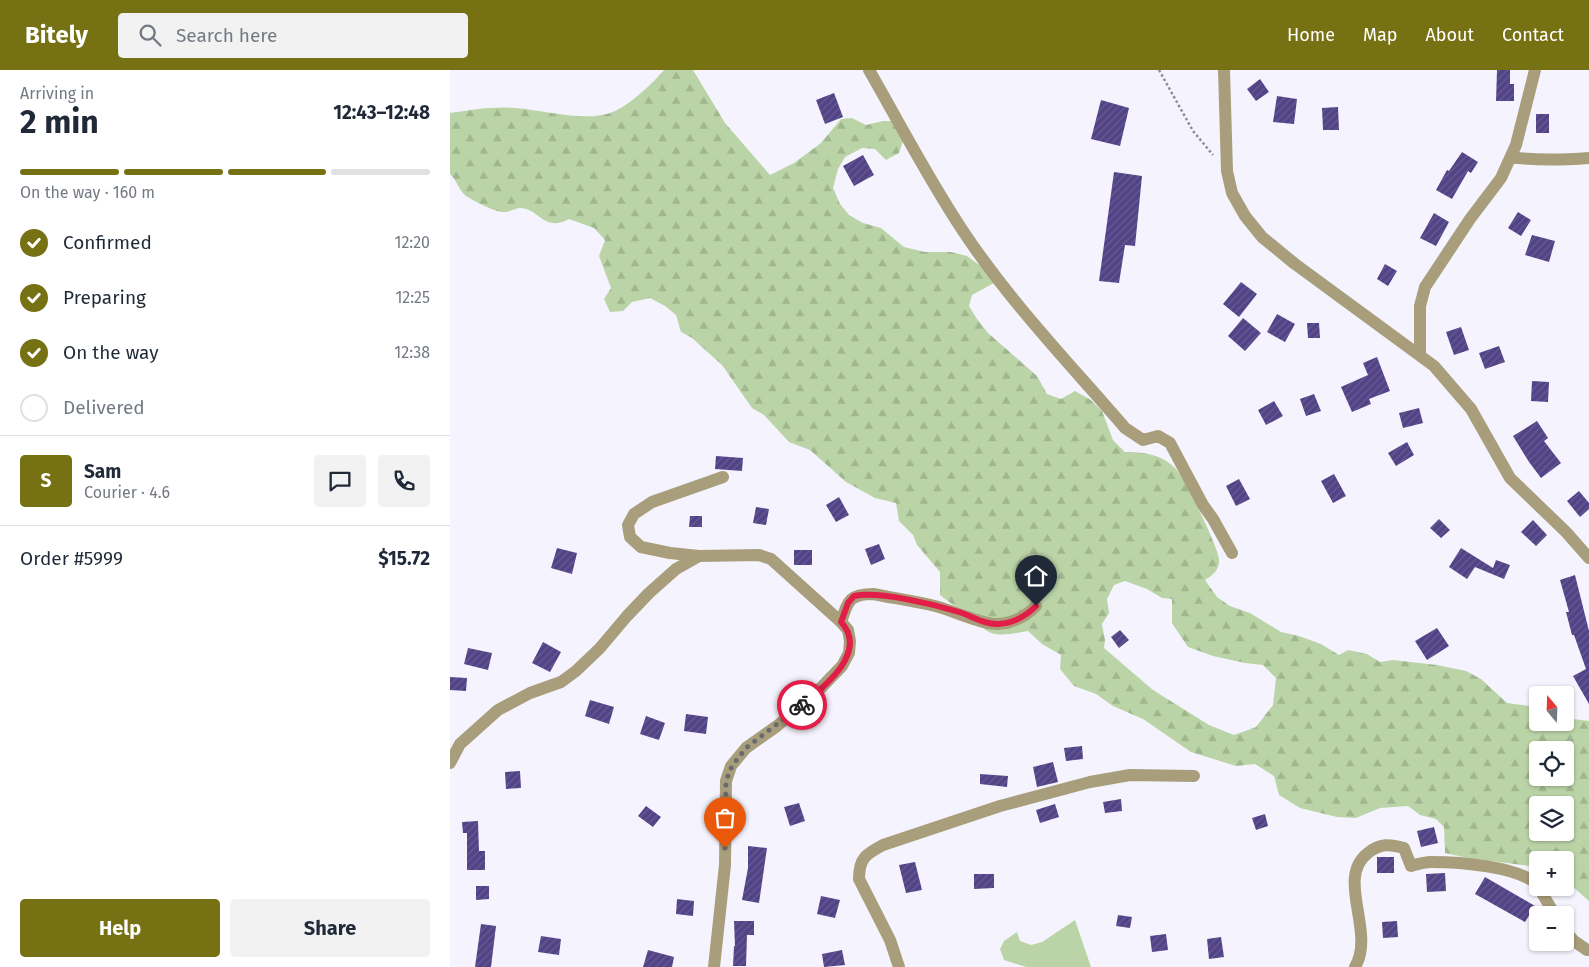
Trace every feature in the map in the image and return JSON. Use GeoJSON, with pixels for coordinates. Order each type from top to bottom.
{"type":"FeatureCollection","features":[{"type":"Feature","properties":{"kind":"street"},"geometry":{"type":"LineString","coordinates":[[869,70],[963,231],[998,279],[1125,428],[1143,440],[1158,436],[1170,443],[1203,505],[1232,553]]}},
{"type":"Feature","properties":{"kind":"street"},"geometry":{"type":"LineString","coordinates":[[1224,70],[1227,171],[1232,193],[1245,216],[1262,237],[1295,264],[1434,366],[1471,408],[1510,478],[1566,532],[1589,558]]}},
{"type":"Feature","properties":{"kind":"street"},"geometry":{"type":"LineString","coordinates":[[1420,355],[1420,306],[1425,287],[1470,219],[1501,178],[1516,145],[1535,70]]}},
{"type":"Feature","properties":{"kind":"street"},"geometry":{"type":"LineString","coordinates":[[1511,156],[1539,160],[1589,158]]}},
{"type":"Feature","properties":{"kind":"street"},"geometry":{"type":"LineString","coordinates":[[714,967],[725,866],[726,781],[732,766],[746,748],[777,726],[814,695],[842,666],[849,653],[850,641],[848,630],[841,622],[771,559],[760,554],[699,556],[670,553],[641,547],[630,537],[628,525],[634,514],[652,502],[723,477]]}},
{"type":"Feature","properties":{"kind":"street"},"geometry":{"type":"LineString","coordinates":[[450,763],[455,741],[498,710],[530,693],[561,682],[576,671],[600,648],[649,593],[676,569],[699,556]]}},
{"type":"Feature","properties":{"kind":"street"},"geometry":{"type":"LineString","coordinates":[[841,622],[848,603],[854,596],[863,594],[873,594],[934,606],[984,622],[998,624],[1013,621],[1027,614],[1036,606]]}},
{"type":"Feature","properties":{"kind":"street"},"geometry":{"type":"LineString","coordinates":[[899,967],[896,952],[859,879],[862,859],[870,852],[883,845],[1000,806],[1090,782],[1130,775],[1194,776]]}},
{"type":"Feature","properties":{"kind":"street"},"geometry":{"type":"LineString","coordinates":[[1355,967],[1362,940],[1354,873],[1362,858],[1375,847],[1388,844],[1404,848],[1411,866],[1429,862],[1502,869],[1523,875],[1529,879]]}},
{"type":"Feature","properties":{"kind":"street"},"geometry":{"type":"LineString","coordinates":[[1574,941],[1587,950]]}},
{"type":"Feature","properties":{"kind":"path"},"geometry":{"type":"LineString","coordinates":[[1159,70],[1193,131],[1227,171]]}},
{"type":"Feature","properties":{"kind":"green space"},"geometry":{"type":"Polygon","coordinates":[[[664,70],[693,70],[725,123],[770,175],[794,163],[821,143],[841,119],[852,118],[866,125],[892,121],[904,138],[899,153],[886,160],[875,149],[862,148],[845,157],[838,169],[833,188],[840,204],[849,215],[863,223],[881,228],[904,247],[925,252],[951,252],[967,256],[982,267],[994,283],[972,295],[969,306],[988,333],[1037,376],[1047,394],[1061,399],[1075,391],[1091,400],[1102,411],[1113,440],[1125,452],[1158,457],[1175,468],[1193,497],[1217,552],[1219,563],[1217,569],[1205,580],[1217,597],[1230,606],[1250,613],[1281,632],[1321,644],[1339,655],[1348,650],[1367,654],[1380,662],[1393,660],[1437,665],[1466,671],[1481,679],[1507,703],[1529,706],[1529,731],[1574,731],[1574,719],[1589,721],[1589,901],[1574,888],[1574,851],[1529,851],[1529,866],[1468,858],[1445,853],[1444,827],[1436,819],[1420,815],[1408,806],[1380,808],[1356,818],[1337,817],[1300,808],[1279,795],[1274,776],[1255,764],[1236,766],[1191,752],[1143,719],[1113,706],[1096,694],[1074,686],[1060,669],[1061,655],[1042,644],[1028,631],[997,634],[986,630],[981,625],[978,615],[953,605],[940,595],[940,572],[917,545],[913,535],[899,521],[896,503],[875,498],[846,482],[810,450],[789,442],[764,415],[752,408],[722,365],[692,338],[681,332],[676,315],[665,306],[650,298],[632,302],[623,311],[610,312],[604,299],[611,288],[599,256],[605,240],[594,228],[569,219],[560,223],[548,222],[527,209],[518,208],[501,212],[491,209],[466,196],[450,174],[450,113],[507,108],[576,116],[600,115],[617,110],[639,94],[664,70]],[[1125,581],[1114,585],[1107,599],[1109,613],[1102,624],[1105,640],[1104,648],[1153,690],[1209,725],[1234,735],[1256,727],[1273,705],[1276,678],[1263,665],[1213,656],[1188,647],[1172,623],[1172,599],[1162,598],[1147,589],[1125,581]]]}},
{"type":"Feature","properties":{"kind":"green space"},"geometry":{"type":"Polygon","coordinates":[[[1075,920],[1091,967],[1026,967],[1004,960],[1000,949],[1004,941],[1017,932],[1020,941],[1031,945],[1042,942],[1075,920]]]}},
{"type":"Feature","properties":{"kind":"building"},"geometry":{"type":"Polygon","coordinates":[[[1497,70],[1510,70],[1510,84],[1514,84],[1514,101],[1496,101],[1497,70]]]}},
{"type":"Feature","properties":{"kind":"building"},"geometry":{"type":"Polygon","coordinates":[[[1260,79],[1269,92],[1256,101],[1247,89],[1260,79]]]}},
{"type":"Feature","properties":{"kind":"building"},"geometry":{"type":"Polygon","coordinates":[[[834,93],[843,117],[825,124],[816,100],[834,93]]]}},
{"type":"Feature","properties":{"kind":"building"},"geometry":{"type":"Polygon","coordinates":[[[1277,96],[1297,99],[1294,124],[1273,122],[1277,96]]]}},
{"type":"Feature","properties":{"kind":"building"},"geometry":{"type":"Polygon","coordinates":[[[1101,100],[1129,108],[1120,146],[1091,139],[1101,100]]]}},
{"type":"Feature","properties":{"kind":"building"},"geometry":{"type":"Polygon","coordinates":[[[1338,107],[1339,130],[1323,130],[1322,108],[1338,107]]]}},
{"type":"Feature","properties":{"kind":"building"},"geometry":{"type":"Polygon","coordinates":[[[1536,114],[1549,114],[1549,133],[1536,133],[1536,114]]]}},
{"type":"Feature","properties":{"kind":"building"},"geometry":{"type":"Polygon","coordinates":[[[1462,152],[1478,162],[1471,173],[1468,171],[1452,199],[1436,190],[1447,170],[1449,171],[1462,152]]]}},
{"type":"Feature","properties":{"kind":"building"},"geometry":{"type":"Polygon","coordinates":[[[863,155],[874,175],[854,186],[843,166],[863,155]]]}},
{"type":"Feature","properties":{"kind":"building"},"geometry":{"type":"Polygon","coordinates":[[[1114,172],[1142,176],[1135,246],[1125,245],[1119,283],[1099,281],[1114,172]]]}},
{"type":"Feature","properties":{"kind":"building"},"geometry":{"type":"Polygon","coordinates":[[[1518,212],[1531,220],[1521,236],[1508,228],[1518,212]]]}},
{"type":"Feature","properties":{"kind":"building"},"geometry":{"type":"Polygon","coordinates":[[[1434,213],[1449,222],[1436,246],[1420,238],[1434,213]]]}},
{"type":"Feature","properties":{"kind":"building"},"geometry":{"type":"Polygon","coordinates":[[[1532,235],[1555,241],[1549,262],[1525,255],[1532,235]]]}},
{"type":"Feature","properties":{"kind":"building"},"geometry":{"type":"Polygon","coordinates":[[[1385,264],[1397,271],[1388,286],[1377,279],[1385,264]]]}},
{"type":"Feature","properties":{"kind":"building"},"geometry":{"type":"Polygon","coordinates":[[[1241,282],[1257,294],[1239,317],[1223,304],[1241,282]]]}},
{"type":"Feature","properties":{"kind":"building"},"geometry":{"type":"Polygon","coordinates":[[[1277,314],[1295,324],[1285,342],[1267,332],[1277,314]]]}},
{"type":"Feature","properties":{"kind":"building"},"geometry":{"type":"Polygon","coordinates":[[[1243,318],[1261,333],[1245,351],[1228,336],[1243,318]]]}},
{"type":"Feature","properties":{"kind":"building"},"geometry":{"type":"Polygon","coordinates":[[[1307,323],[1319,323],[1320,338],[1308,338],[1307,323]]]}},
{"type":"Feature","properties":{"kind":"building"},"geometry":{"type":"Polygon","coordinates":[[[1461,327],[1469,350],[1454,355],[1446,332],[1461,327]]]}},
{"type":"Feature","properties":{"kind":"building"},"geometry":{"type":"Polygon","coordinates":[[[1499,346],[1505,362],[1485,369],[1479,353],[1499,346]]]}},
{"type":"Feature","properties":{"kind":"building"},"geometry":{"type":"Polygon","coordinates":[[[1377,357],[1390,391],[1369,399],[1371,404],[1352,412],[1341,387],[1368,375],[1363,363],[1377,357]]]}},
{"type":"Feature","properties":{"kind":"building"},"geometry":{"type":"Polygon","coordinates":[[[1532,381],[1549,382],[1548,402],[1531,401],[1532,381]]]}},
{"type":"Feature","properties":{"kind":"building"},"geometry":{"type":"Polygon","coordinates":[[[1314,394],[1321,411],[1306,416],[1300,399],[1314,394]]]}},
{"type":"Feature","properties":{"kind":"building"},"geometry":{"type":"Polygon","coordinates":[[[1274,401],[1283,416],[1266,425],[1258,410],[1274,401]]]}},
{"type":"Feature","properties":{"kind":"building"},"geometry":{"type":"Polygon","coordinates":[[[1419,408],[1423,423],[1403,428],[1399,413],[1419,408]]]}},
{"type":"Feature","properties":{"kind":"building"},"geometry":{"type":"Polygon","coordinates":[[[1537,421],[1548,438],[1544,441],[1561,463],[1541,478],[1513,436],[1537,421]]]}},
{"type":"Feature","properties":{"kind":"building"},"geometry":{"type":"Polygon","coordinates":[[[1407,442],[1414,455],[1396,466],[1388,453],[1407,442]]]}},
{"type":"Feature","properties":{"kind":"building"},"geometry":{"type":"Polygon","coordinates":[[[716,456],[743,458],[742,471],[715,469],[716,456]]]}},
{"type":"Feature","properties":{"kind":"building"},"geometry":{"type":"Polygon","coordinates":[[[1334,474],[1346,496],[1333,503],[1321,481],[1334,474]]]}},
{"type":"Feature","properties":{"kind":"building"},"geometry":{"type":"Polygon","coordinates":[[[1239,479],[1250,499],[1236,506],[1226,486],[1239,479]]]}},
{"type":"Feature","properties":{"kind":"building"},"geometry":{"type":"Polygon","coordinates":[[[1579,491],[1589,503],[1589,509],[1580,517],[1567,501],[1579,491]]]}},
{"type":"Feature","properties":{"kind":"building"},"geometry":{"type":"Polygon","coordinates":[[[839,497],[849,515],[836,522],[826,505],[839,497]]]}},
{"type":"Feature","properties":{"kind":"building"},"geometry":{"type":"Polygon","coordinates":[[[756,507],[769,509],[766,525],[753,523],[756,507]]]}},
{"type":"Feature","properties":{"kind":"building"},"geometry":{"type":"Polygon","coordinates":[[[690,516],[702,516],[702,527],[689,527],[690,516]]]}},
{"type":"Feature","properties":{"kind":"building"},"geometry":{"type":"Polygon","coordinates":[[[1439,519],[1450,530],[1441,538],[1430,528],[1439,519]]]}},
{"type":"Feature","properties":{"kind":"building"},"geometry":{"type":"Polygon","coordinates":[[[1533,520],[1547,535],[1536,546],[1521,532],[1533,520]]]}},
{"type":"Feature","properties":{"kind":"building"},"geometry":{"type":"Polygon","coordinates":[[[879,544],[885,559],[871,565],[865,549],[879,544]]]}},
{"type":"Feature","properties":{"kind":"building"},"geometry":{"type":"Polygon","coordinates":[[[557,548],[577,553],[572,574],[551,568],[557,548]]]}},
{"type":"Feature","properties":{"kind":"building"},"geometry":{"type":"Polygon","coordinates":[[[1461,548],[1493,568],[1496,560],[1510,565],[1504,579],[1475,567],[1467,579],[1449,567],[1461,548]]]}},
{"type":"Feature","properties":{"kind":"building"},"geometry":{"type":"Polygon","coordinates":[[[794,550],[812,550],[812,565],[794,565],[794,550]]]}},
{"type":"Feature","properties":{"kind":"building"},"geometry":{"type":"Polygon","coordinates":[[[1575,575],[1589,631],[1589,704],[1573,676],[1586,669],[1574,635],[1572,635],[1566,612],[1569,612],[1560,580],[1575,575]]]}},
{"type":"Feature","properties":{"kind":"building"},"geometry":{"type":"Polygon","coordinates":[[[1437,628],[1449,646],[1427,660],[1415,641],[1437,628]]]}},
{"type":"Feature","properties":{"kind":"building"},"geometry":{"type":"Polygon","coordinates":[[[1120,630],[1129,640],[1119,648],[1111,637],[1120,630]]]}},
{"type":"Feature","properties":{"kind":"building"},"geometry":{"type":"Polygon","coordinates":[[[543,642],[561,652],[550,672],[532,663],[543,642]]]}},
{"type":"Feature","properties":{"kind":"building"},"geometry":{"type":"Polygon","coordinates":[[[468,648],[492,653],[488,670],[464,664],[468,648]]]}},
{"type":"Feature","properties":{"kind":"building"},"geometry":{"type":"Polygon","coordinates":[[[450,677],[467,678],[466,691],[450,690],[450,677]]]}},
{"type":"Feature","properties":{"kind":"building"},"geometry":{"type":"Polygon","coordinates":[[[590,700],[614,707],[609,724],[585,716],[590,700]]]}},
{"type":"Feature","properties":{"kind":"building"},"geometry":{"type":"Polygon","coordinates":[[[686,714],[708,717],[706,734],[684,731],[686,714]]]}},
{"type":"Feature","properties":{"kind":"building"},"geometry":{"type":"Polygon","coordinates":[[[646,716],[665,723],[659,740],[640,734],[646,716]]]}},
{"type":"Feature","properties":{"kind":"building"},"geometry":{"type":"Polygon","coordinates":[[[1082,746],[1083,759],[1066,761],[1064,748],[1082,746]]]}},
{"type":"Feature","properties":{"kind":"building"},"geometry":{"type":"Polygon","coordinates":[[[1053,762],[1058,782],[1037,787],[1033,767],[1053,762]]]}},
{"type":"Feature","properties":{"kind":"building"},"geometry":{"type":"Polygon","coordinates":[[[520,771],[521,788],[506,789],[505,772],[520,771]]]}},
{"type":"Feature","properties":{"kind":"building"},"geometry":{"type":"Polygon","coordinates":[[[980,774],[1008,776],[1007,787],[980,784],[980,774]]]}},
{"type":"Feature","properties":{"kind":"building"},"geometry":{"type":"Polygon","coordinates":[[[1121,799],[1122,811],[1105,813],[1103,802],[1121,799]]]}},
{"type":"Feature","properties":{"kind":"building"},"geometry":{"type":"Polygon","coordinates":[[[799,803],[805,821],[790,826],[784,807],[799,803]]]}},
{"type":"Feature","properties":{"kind":"building"},"geometry":{"type":"Polygon","coordinates":[[[1055,804],[1059,817],[1040,823],[1036,810],[1055,804]]]}},
{"type":"Feature","properties":{"kind":"building"},"geometry":{"type":"Polygon","coordinates":[[[646,806],[661,817],[653,827],[638,816],[646,806]]]}},
{"type":"Feature","properties":{"kind":"building"},"geometry":{"type":"Polygon","coordinates":[[[1265,814],[1268,826],[1256,830],[1252,818],[1265,814]]]}},
{"type":"Feature","properties":{"kind":"building"},"geometry":{"type":"Polygon","coordinates":[[[478,821],[479,851],[485,851],[485,870],[467,870],[467,833],[463,833],[462,822],[478,821]]]}},
{"type":"Feature","properties":{"kind":"building"},"geometry":{"type":"Polygon","coordinates":[[[1434,827],[1438,843],[1421,847],[1417,831],[1434,827]]]}},
{"type":"Feature","properties":{"kind":"building"},"geometry":{"type":"Polygon","coordinates":[[[748,846],[767,848],[759,903],[742,900],[748,868],[748,846]]]}},
{"type":"Feature","properties":{"kind":"building"},"geometry":{"type":"Polygon","coordinates":[[[1377,857],[1394,857],[1394,873],[1377,873],[1377,857]]]}},
{"type":"Feature","properties":{"kind":"building"},"geometry":{"type":"Polygon","coordinates":[[[915,862],[922,890],[906,893],[899,865],[915,862]]]}},
{"type":"Feature","properties":{"kind":"building"},"geometry":{"type":"Polygon","coordinates":[[[1445,873],[1446,891],[1427,892],[1426,874],[1445,873]]]}},
{"type":"Feature","properties":{"kind":"building"},"geometry":{"type":"Polygon","coordinates":[[[974,874],[994,874],[994,888],[974,889],[974,874]]]}},
{"type":"Feature","properties":{"kind":"building"},"geometry":{"type":"Polygon","coordinates":[[[1485,877],[1535,906],[1529,906],[1529,916],[1525,922],[1475,894],[1485,877]]]}},
{"type":"Feature","properties":{"kind":"building"},"geometry":{"type":"Polygon","coordinates":[[[476,886],[489,886],[489,899],[476,900],[476,886]]]}},
{"type":"Feature","properties":{"kind":"building"},"geometry":{"type":"Polygon","coordinates":[[[821,896],[840,900],[835,918],[817,914],[821,896]]]}},
{"type":"Feature","properties":{"kind":"building"},"geometry":{"type":"Polygon","coordinates":[[[677,899],[694,901],[693,916],[676,914],[677,899]]]}},
{"type":"Feature","properties":{"kind":"building"},"geometry":{"type":"Polygon","coordinates":[[[1118,915],[1132,917],[1130,928],[1116,926],[1118,915]]]}},
{"type":"Feature","properties":{"kind":"building"},"geometry":{"type":"Polygon","coordinates":[[[734,921],[754,921],[754,935],[747,935],[746,966],[733,966],[735,946],[734,921]]]}},
{"type":"Feature","properties":{"kind":"building"},"geometry":{"type":"Polygon","coordinates":[[[1397,921],[1398,937],[1383,938],[1382,922],[1397,921]]]}},
{"type":"Feature","properties":{"kind":"building"},"geometry":{"type":"Polygon","coordinates":[[[481,924],[496,926],[491,967],[475,967],[481,924]]]}},
{"type":"Feature","properties":{"kind":"building"},"geometry":{"type":"Polygon","coordinates":[[[1166,934],[1168,950],[1152,952],[1150,936],[1166,934]]]}},
{"type":"Feature","properties":{"kind":"building"},"geometry":{"type":"Polygon","coordinates":[[[541,936],[561,939],[559,955],[538,952],[541,936]]]}},
{"type":"Feature","properties":{"kind":"building"},"geometry":{"type":"Polygon","coordinates":[[[1221,937],[1224,957],[1209,959],[1207,939],[1221,937]]]}},
{"type":"Feature","properties":{"kind":"building"},"geometry":{"type":"Polygon","coordinates":[[[648,950],[674,957],[672,967],[643,967],[648,950]]]}},
{"type":"Feature","properties":{"kind":"building"},"geometry":{"type":"Polygon","coordinates":[[[842,950],[845,965],[824,967],[822,954],[842,950]]]}},
{"type":"Feature","properties":{"kind":"way so far"},"geometry":{"type":"LineString","coordinates":[[725,848],[726,781],[732,766],[746,748],[802,705]]}},
{"type":"Feature","properties":{"kind":"route"},"geometry":{"type":"LineString","coordinates":[[802,705],[842,666],[849,653],[850,641],[848,630],[841,622],[848,603],[854,596],[873,594],[934,606],[984,622],[998,624],[1013,621],[1027,614],[1036,606]]}}]}
